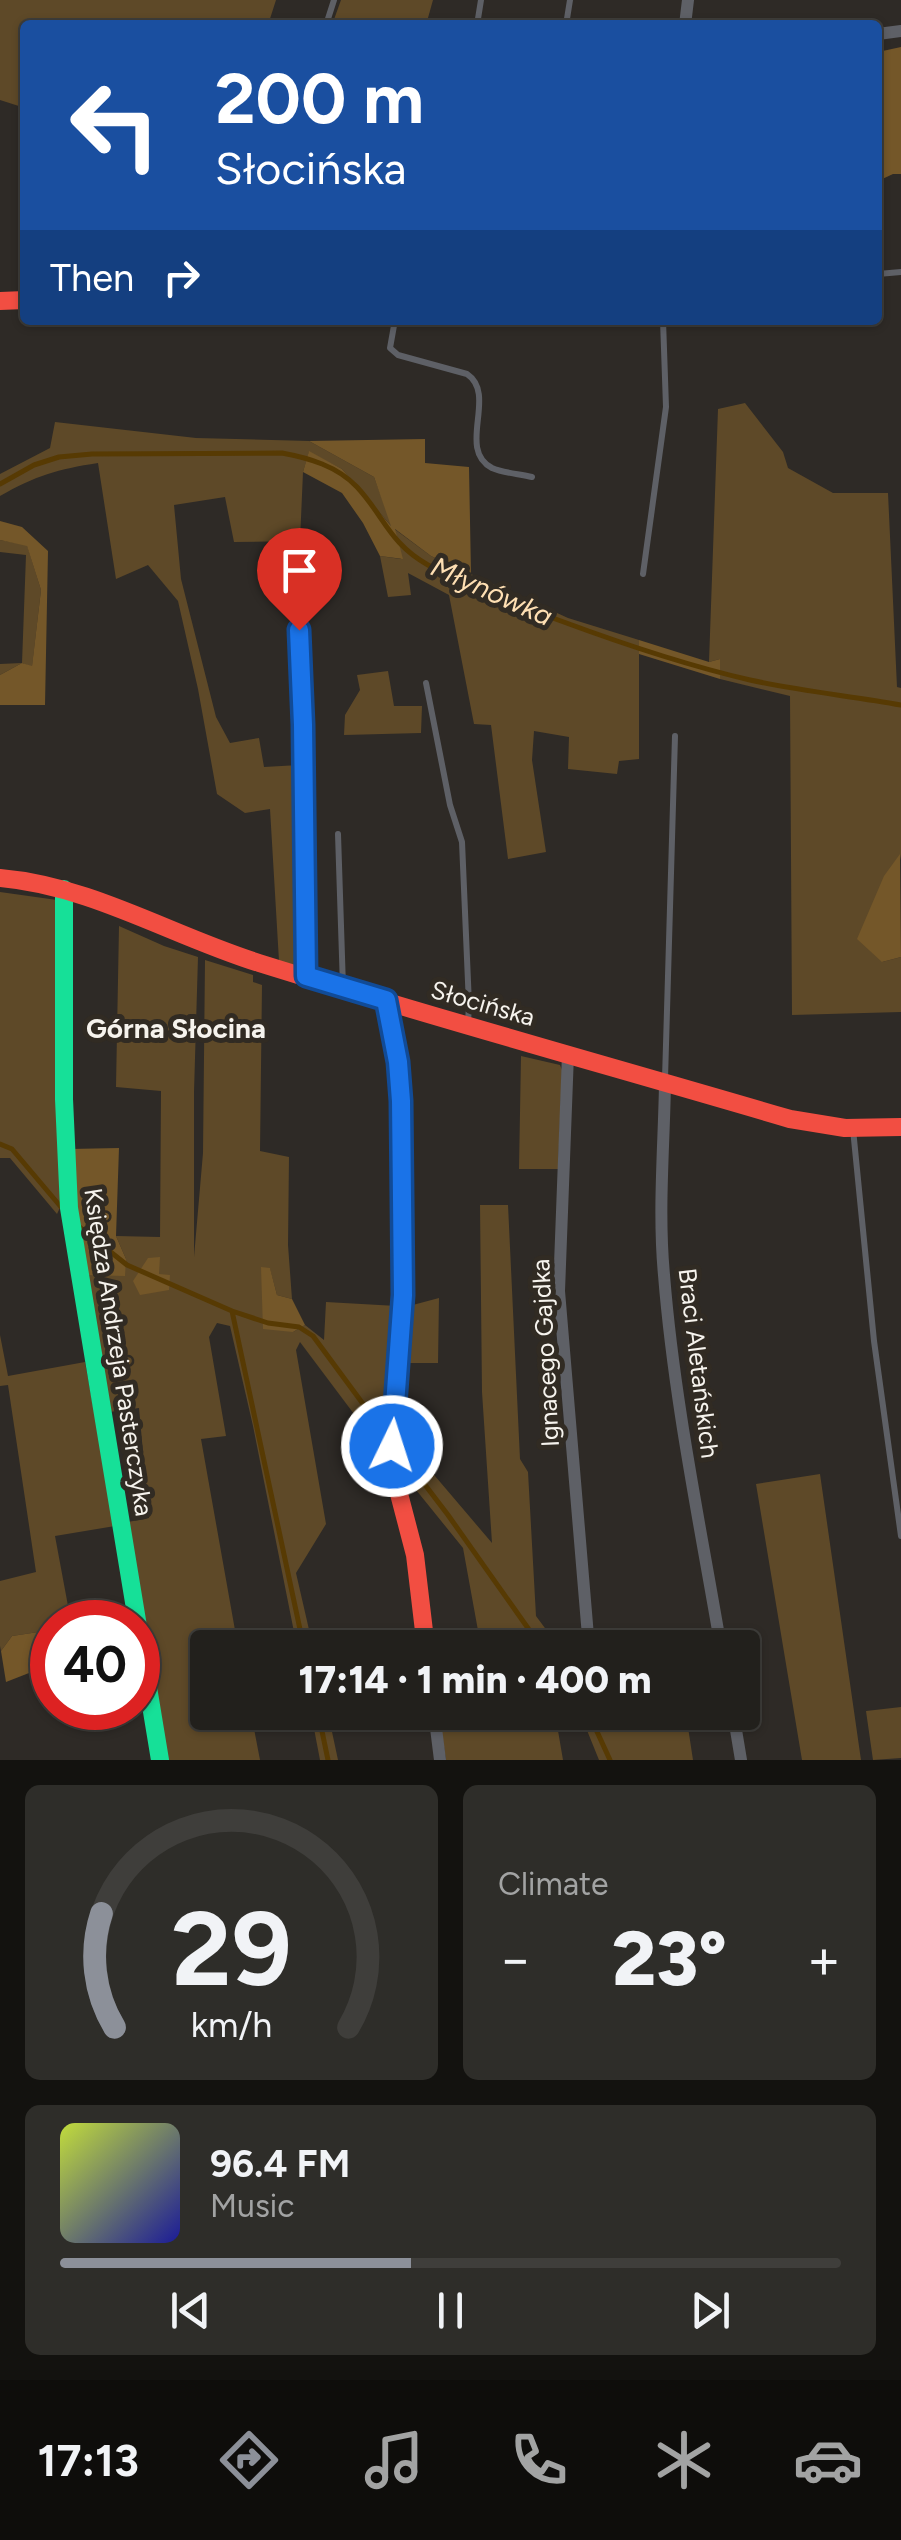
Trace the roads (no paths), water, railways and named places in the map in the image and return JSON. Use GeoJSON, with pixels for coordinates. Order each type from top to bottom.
{"type":"FeatureCollection","features":[{"type":"Feature","properties":{"kind":"street","name":"Słocińska"},"geometry":{"type":"LineString","coordinates":[[0,878],[64,888],[201,944],[790,1119],[825,1126],[901,1127]]}},
{"type":"Feature","properties":{"kind":"street","name":"Księdza Andrzeja Pasterczyka"},"geometry":{"type":"LineString","coordinates":[[64,888],[68,1208],[160,1760]]}},
{"type":"Feature","properties":{"kind":"street"},"geometry":{"type":"LineString","coordinates":[[386,1000],[401,1101],[403,1295],[392,1467],[414,1555],[424,1630]]}},
{"type":"Feature","properties":{"kind":"street","name":"Ignacego Gajdka"},"geometry":{"type":"LineString","coordinates":[[568,1054],[559,1290],[588,1630]]}},
{"type":"Feature","properties":{"kind":"street","name":"Braci Aletańskich"},"geometry":{"type":"LineString","coordinates":[[664,1082],[663,1272],[674,1373],[719,1630]]}},
{"type":"Feature","properties":{"kind":"street"},"geometry":{"type":"LineString","coordinates":[[436,1730],[440,1760]]}},
{"type":"Feature","properties":{"kind":"street"},"geometry":{"type":"LineString","coordinates":[[736,1730],[741,1760]]}},
{"type":"Feature","properties":{"kind":"lane"},"geometry":{"type":"LineString","coordinates":[[394,325],[390,348],[398,355],[475,379],[480,392],[476,445],[483,460],[492,468],[532,477]]}},
{"type":"Feature","properties":{"kind":"lane"},"geometry":{"type":"LineString","coordinates":[[643,574],[666,406],[663,325]]}},
{"type":"Feature","properties":{"kind":"lane"},"geometry":{"type":"LineString","coordinates":[[298,596],[306,976]]}},
{"type":"Feature","properties":{"kind":"lane"},"geometry":{"type":"LineString","coordinates":[[426,683],[450,804],[462,842],[468,1025]]}},
{"type":"Feature","properties":{"kind":"lane"},"geometry":{"type":"LineString","coordinates":[[664,1082],[675,736]]}},
{"type":"Feature","properties":{"kind":"lane"},"geometry":{"type":"LineString","coordinates":[[338,834],[344,988]]}},
{"type":"Feature","properties":{"kind":"lane"},"geometry":{"type":"LineString","coordinates":[[853,1128],[874,1342],[901,1536]]}},
{"type":"Feature","properties":{"kind":"waterway","name":"Młynówka"},"geometry":{"type":"LineString","coordinates":[[0,484],[34,465],[59,457],[92,454],[282,453],[302,457],[332,468],[349,480],[415,557],[493,596],[702,668],[769,684],[901,705]]}},
{"type":"Feature","properties":{"kind":"waterway"},"geometry":{"type":"LineString","coordinates":[[0,1144],[12,1149],[61,1207]]}},
{"type":"Feature","properties":{"kind":"waterway"},"geometry":{"type":"LineString","coordinates":[[78,1226],[127,1265],[232,1311],[300,1630]]}},
{"type":"Feature","properties":{"kind":"waterway"},"geometry":{"type":"LineString","coordinates":[[232,1311],[268,1323],[299,1327],[313,1336],[383,1431]]}},
{"type":"Feature","properties":{"kind":"waterway"},"geometry":{"type":"LineString","coordinates":[[400,1452],[529,1630]]}},
{"type":"Feature","properties":{"kind":"waterway"},"geometry":{"type":"LineString","coordinates":[[322,1730],[328,1760]]}},
{"type":"Feature","properties":{"kind":"waterway"},"geometry":{"type":"LineString","coordinates":[[596,1730],[610,1760]]}},
{"type":"Feature","properties":{"kind":"district","name":"Górna Słocina"},"geometry":{"type":"Point","coordinates":[176,1028]}}]}
